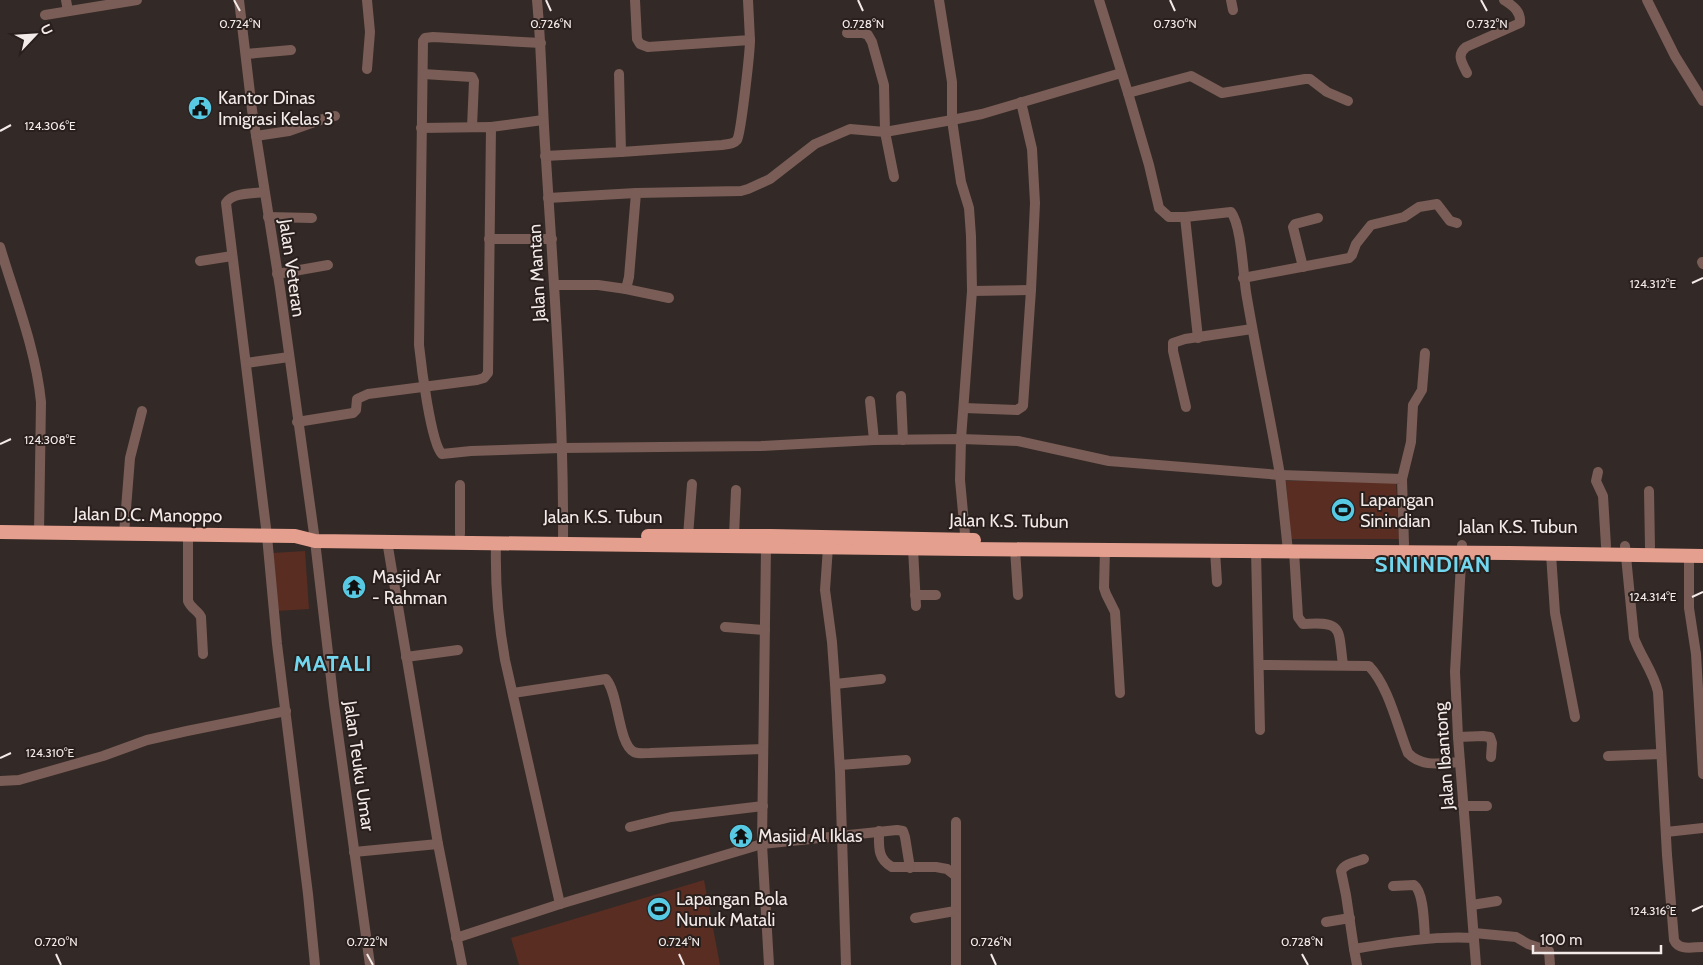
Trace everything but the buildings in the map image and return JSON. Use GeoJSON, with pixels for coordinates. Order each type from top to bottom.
{"type":"FeatureCollection","features":[{"type":"Feature","properties":{"kind":"highway","name":"Jalan D.C. Manoppo"},"geometry":{"type":"LineString","coordinates":[[0,532],[314,537]]}},
{"type":"Feature","properties":{"kind":"highway","name":"Jalan K.S. Tubun"},"geometry":{"type":"LineString","coordinates":[[314,537],[460,534],[563,540],[766,547],[912,548],[966,544],[1015,549],[1256,552],[1290,548],[1404,544],[1551,554],[1599,549]]}},
{"type":"Feature","properties":{"kind":"highway","name":"Jalan K.S. Tubun"},"geometry":{"type":"LineString","coordinates":[[314,537],[387,541],[496,543],[734,536],[966,544],[1599,549],[1696,556]]}},
{"type":"Feature","properties":{"kind":"highway","name":"Jalan K.S. Tubun"},"geometry":{"type":"LineString","coordinates":[[1625,550],[1650,547],[1703,548]]}},
{"type":"Feature","properties":{"kind":"street"},"geometry":{"type":"LineString","coordinates":[[66,0],[68,11]]}},
{"type":"Feature","properties":{"kind":"street"},"geometry":{"type":"LineString","coordinates":[[45,15],[137,0]]}},
{"type":"Feature","properties":{"kind":"street","name":"Jalan Veteran"},"geometry":{"type":"LineString","coordinates":[[238,0],[314,537]]}},
{"type":"Feature","properties":{"kind":"street"},"geometry":{"type":"LineString","coordinates":[[367,0],[370,32],[367,69]]}},
{"type":"Feature","properties":{"kind":"street","name":"Jalan Mantan"},"geometry":{"type":"LineString","coordinates":[[537,0],[541,43],[545,156],[555,284],[564,505],[563,540]]}},
{"type":"Feature","properties":{"kind":"street"},"geometry":{"type":"LineString","coordinates":[[635,0],[637,39],[640,44],[648,47],[750,40]]}},
{"type":"Feature","properties":{"kind":"street"},"geometry":{"type":"LineString","coordinates":[[545,156],[733,143],[736,140],[740,125],[750,40],[748,0]]}},
{"type":"Feature","properties":{"kind":"street"},"geometry":{"type":"LineString","coordinates":[[939,0],[952,82],[952,120],[961,182],[970,208],[972,291],[961,439],[960,480],[966,544]]}},
{"type":"Feature","properties":{"kind":"street"},"geometry":{"type":"LineString","coordinates":[[1099,0],[1128,92],[1159,208],[1169,216],[1185,217],[1231,212],[1234,216],[1252,330],[1280,475],[1298,617],[1303,624],[1322,623],[1335,627],[1339,637],[1343,665]]}},
{"type":"Feature","properties":{"kind":"street"},"geometry":{"type":"LineString","coordinates":[[1467,73],[1460,58],[1462,50],[1520,23],[1520,16],[1516,8],[1504,0]]}},
{"type":"Feature","properties":{"kind":"street"},"geometry":{"type":"LineString","coordinates":[[1647,0],[1675,56],[1703,101]]}},
{"type":"Feature","properties":{"kind":"street"},"geometry":{"type":"LineString","coordinates":[[847,33],[863,33],[868,35],[872,42],[884,85],[885,132],[894,177]]}},
{"type":"Feature","properties":{"kind":"street"},"geometry":{"type":"LineString","coordinates":[[541,43],[427,38],[423,41],[418,331],[424,386],[438,450],[442,454],[471,451],[562,448],[761,446],[874,440],[1018,440],[1110,461],[1280,475],[1402,479]]}},
{"type":"Feature","properties":{"kind":"street"},"geometry":{"type":"LineString","coordinates":[[246,54],[291,50]]}},
{"type":"Feature","properties":{"kind":"street"},"geometry":{"type":"LineString","coordinates":[[548,198],[748,189],[782,171],[808,148],[850,129],[885,132],[982,114],[1121,73]]}},
{"type":"Feature","properties":{"kind":"street"},"geometry":{"type":"LineString","coordinates":[[423,74],[472,77],[474,81],[472,127]]}},
{"type":"Feature","properties":{"kind":"street"},"geometry":{"type":"LineString","coordinates":[[619,74],[621,152]]}},
{"type":"Feature","properties":{"kind":"street"},"geometry":{"type":"LineString","coordinates":[[1128,92],[1191,76],[1222,93],[1310,79],[1327,92],[1348,101]]}},
{"type":"Feature","properties":{"kind":"street"},"geometry":{"type":"LineString","coordinates":[[964,408],[1017,410],[1022,408],[1031,290],[1035,203],[1034,162],[1021,102]]}},
{"type":"Feature","properties":{"kind":"street"},"geometry":{"type":"LineString","coordinates":[[256,136],[289,131],[334,116]]}},
{"type":"Feature","properties":{"kind":"street"},"geometry":{"type":"LineString","coordinates":[[421,128],[491,127],[543,120]]}},
{"type":"Feature","properties":{"kind":"street"},"geometry":{"type":"LineString","coordinates":[[297,422],[353,413],[356,410],[357,399],[362,396],[477,380],[484,378],[488,373],[491,127]]}},
{"type":"Feature","properties":{"kind":"street"},"geometry":{"type":"LineString","coordinates":[[264,192],[234,196],[227,200],[226,203],[267,536],[277,644],[315,965]]}},
{"type":"Feature","properties":{"kind":"street"},"geometry":{"type":"LineString","coordinates":[[626,290],[629,277],[636,193]]}},
{"type":"Feature","properties":{"kind":"street"},"geometry":{"type":"LineString","coordinates":[[1243,278],[1349,258],[1356,244],[1370,225],[1404,217],[1419,207],[1437,204],[1450,221],[1457,223]]}},
{"type":"Feature","properties":{"kind":"street"},"geometry":{"type":"LineString","coordinates":[[268,217],[312,218]]}},
{"type":"Feature","properties":{"kind":"street"},"geometry":{"type":"LineString","coordinates":[[1185,217],[1198,338]]}},
{"type":"Feature","properties":{"kind":"street"},"geometry":{"type":"LineString","coordinates":[[1303,267],[1293,227],[1295,224],[1318,218]]}},
{"type":"Feature","properties":{"kind":"street"},"geometry":{"type":"LineString","coordinates":[[490,239],[552,238]]}},
{"type":"Feature","properties":{"kind":"street"},"geometry":{"type":"LineString","coordinates":[[0,247],[40,386],[39,533]]}},
{"type":"Feature","properties":{"kind":"street"},"geometry":{"type":"LineString","coordinates":[[200,261],[232,256]]}},
{"type":"Feature","properties":{"kind":"street"},"geometry":{"type":"LineString","coordinates":[[277,274],[328,265]]}},
{"type":"Feature","properties":{"kind":"street"},"geometry":{"type":"LineString","coordinates":[[555,284],[598,285],[668,298]]}},
{"type":"Feature","properties":{"kind":"street"},"geometry":{"type":"LineString","coordinates":[[972,291],[1031,290]]}},
{"type":"Feature","properties":{"kind":"street"},"geometry":{"type":"LineString","coordinates":[[1186,407],[1173,351],[1173,343],[1252,330]]}},
{"type":"Feature","properties":{"kind":"street"},"geometry":{"type":"LineString","coordinates":[[1404,544],[1402,479],[1411,442],[1413,404],[1422,390],[1425,353]]}},
{"type":"Feature","properties":{"kind":"street"},"geometry":{"type":"LineString","coordinates":[[246,363],[289,357]]}},
{"type":"Feature","properties":{"kind":"street"},"geometry":{"type":"LineString","coordinates":[[901,396],[903,440]]}},
{"type":"Feature","properties":{"kind":"street"},"geometry":{"type":"LineString","coordinates":[[870,401],[874,440]]}},
{"type":"Feature","properties":{"kind":"street"},"geometry":{"type":"LineString","coordinates":[[136,534],[130,458],[142,411]]}},
{"type":"Feature","properties":{"kind":"street"},"geometry":{"type":"LineString","coordinates":[[1598,472],[1596,480],[1603,496],[1599,549]]}},
{"type":"Feature","properties":{"kind":"street"},"geometry":{"type":"LineString","coordinates":[[688,536],[692,484]]}},
{"type":"Feature","properties":{"kind":"street"},"geometry":{"type":"LineString","coordinates":[[460,485],[460,534]]}},
{"type":"Feature","properties":{"kind":"street"},"geometry":{"type":"LineString","coordinates":[[734,536],[736,490]]}},
{"type":"Feature","properties":{"kind":"street"},"geometry":{"type":"LineString","coordinates":[[1649,491],[1650,547]]}},
{"type":"Feature","properties":{"kind":"street"},"geometry":{"type":"LineString","coordinates":[[188,534],[188,601],[193,609],[199,612],[202,617],[204,654]]}},
{"type":"Feature","properties":{"kind":"street","name":"Jalan Teuku Umar"},"geometry":{"type":"LineString","coordinates":[[314,537],[334,704],[370,965]]}},
{"type":"Feature","properties":{"kind":"street"},"geometry":{"type":"LineString","coordinates":[[387,541],[438,844],[462,965]]}},
{"type":"Feature","properties":{"kind":"street"},"geometry":{"type":"LineString","coordinates":[[496,543],[495,582],[499,622],[512,693],[560,904]]}},
{"type":"Feature","properties":{"kind":"street"},"geometry":{"type":"LineString","coordinates":[[766,547],[762,844],[769,965]]}},
{"type":"Feature","properties":{"kind":"street"},"geometry":{"type":"LineString","coordinates":[[828,547],[825,590],[832,642],[840,765],[846,965]]}},
{"type":"Feature","properties":{"kind":"street"},"geometry":{"type":"LineString","coordinates":[[912,548],[916,606]]}},
{"type":"Feature","properties":{"kind":"street"},"geometry":{"type":"LineString","coordinates":[[1015,549],[1018,595]]}},
{"type":"Feature","properties":{"kind":"street"},"geometry":{"type":"LineString","coordinates":[[1105,549],[1104,588],[1115,612],[1120,693]]}},
{"type":"Feature","properties":{"kind":"street","name":"Jalan Ibantong"},"geometry":{"type":"LineString","coordinates":[[1462,549],[1455,672],[1458,737],[1476,965]]}},
{"type":"Feature","properties":{"kind":"street"},"geometry":{"type":"LineString","coordinates":[[1625,550],[1634,638],[1658,692],[1674,940],[1682,948],[1703,947]]}},
{"type":"Feature","properties":{"kind":"street"},"geometry":{"type":"LineString","coordinates":[[1215,551],[1217,582]]}},
{"type":"Feature","properties":{"kind":"street"},"geometry":{"type":"LineString","coordinates":[[1256,552],[1260,730]]}},
{"type":"Feature","properties":{"kind":"street"},"geometry":{"type":"LineString","coordinates":[[1551,554],[1554,614],[1575,717]]}},
{"type":"Feature","properties":{"kind":"street"},"geometry":{"type":"LineString","coordinates":[[1696,556],[1690,608],[1696,654],[1703,774]]}},
{"type":"Feature","properties":{"kind":"street"},"geometry":{"type":"LineString","coordinates":[[915,595],[936,595]]}},
{"type":"Feature","properties":{"kind":"street"},"geometry":{"type":"LineString","coordinates":[[725,627],[765,630]]}},
{"type":"Feature","properties":{"kind":"street"},"geometry":{"type":"LineString","coordinates":[[406,656],[458,650]]}},
{"type":"Feature","properties":{"kind":"street"},"geometry":{"type":"LineString","coordinates":[[1259,665],[1369,666],[1373,670],[1392,707],[1408,753],[1413,758],[1427,764],[1460,762]]}},
{"type":"Feature","properties":{"kind":"street"},"geometry":{"type":"LineString","coordinates":[[512,693],[606,679],[611,687],[627,744],[634,752],[650,754],[763,749]]}},
{"type":"Feature","properties":{"kind":"street"},"geometry":{"type":"LineString","coordinates":[[835,684],[881,679]]}},
{"type":"Feature","properties":{"kind":"street"},"geometry":{"type":"LineString","coordinates":[[0,781],[19,780],[187,730],[286,711]]}},
{"type":"Feature","properties":{"kind":"street"},"geometry":{"type":"LineString","coordinates":[[1458,737],[1490,737],[1492,742],[1490,757]]}},
{"type":"Feature","properties":{"kind":"street"},"geometry":{"type":"LineString","coordinates":[[1608,756],[1661,754]]}},
{"type":"Feature","properties":{"kind":"street"},"geometry":{"type":"LineString","coordinates":[[840,765],[906,760]]}},
{"type":"Feature","properties":{"kind":"street"},"geometry":{"type":"LineString","coordinates":[[630,827],[695,814],[763,806]]}},
{"type":"Feature","properties":{"kind":"street"},"geometry":{"type":"LineString","coordinates":[[1463,806],[1487,806]]}},
{"type":"Feature","properties":{"kind":"street"},"geometry":{"type":"LineString","coordinates":[[956,822],[956,965]]}},
{"type":"Feature","properties":{"kind":"street"},"geometry":{"type":"LineString","coordinates":[[1666,832],[1703,828]]}},
{"type":"Feature","properties":{"kind":"street"},"geometry":{"type":"LineString","coordinates":[[456,938],[560,904],[762,844],[897,830],[903,831],[910,868]]}},
{"type":"Feature","properties":{"kind":"street"},"geometry":{"type":"LineString","coordinates":[[879,831],[879,850],[886,864],[892,867],[936,867],[947,869],[956,876]]}},
{"type":"Feature","properties":{"kind":"street"},"geometry":{"type":"LineString","coordinates":[[354,852],[438,844]]}},
{"type":"Feature","properties":{"kind":"street"},"geometry":{"type":"LineString","coordinates":[[1357,965],[1341,871],[1348,864],[1364,859]]}},
{"type":"Feature","properties":{"kind":"street"},"geometry":{"type":"LineString","coordinates":[[1393,886],[1414,885],[1418,888],[1426,938]]}},
{"type":"Feature","properties":{"kind":"street"},"geometry":{"type":"LineString","coordinates":[[1472,905],[1497,901]]}},
{"type":"Feature","properties":{"kind":"street"},"geometry":{"type":"LineString","coordinates":[[915,918],[955,911]]}},
{"type":"Feature","properties":{"kind":"street"},"geometry":{"type":"LineString","coordinates":[[1326,922],[1350,918]]}},
{"type":"Feature","properties":{"kind":"street"},"geometry":{"type":"LineString","coordinates":[[1354,949],[1426,938],[1474,935],[1516,937],[1528,944],[1549,951],[1550,965]]}},
{"type":"Feature","properties":{"kind":"shaded area","name":"Lapangan Sinindian"},"geometry":{"type":"Polygon","coordinates":[[[1286,481],[1396,481],[1399,539],[1291,539],[1286,481]]]}},
{"type":"Feature","properties":{"kind":"shaded area"},"geometry":{"type":"Polygon","coordinates":[[[305,551],[309,609],[276,611],[272,553],[305,551]]]}},
{"type":"Feature","properties":{"kind":"shaded area","name":"Lapangan Bola Nunuk Matali"},"geometry":{"type":"Polygon","coordinates":[[[704,880],[720,965],[519,965],[511,938],[704,880]]]}},
{"type":"Feature","properties":{"kind":"place","name":"Kantor Dinas Imigrasi Kelas 3"},"geometry":{"type":"Point","coordinates":[200,108]}},
{"type":"Feature","properties":{"kind":"place","name":"Lapangan Sinindian"},"geometry":{"type":"Point","coordinates":[1343,510]}},
{"type":"Feature","properties":{"kind":"place","name":"Masjid Ar - Rahman"},"geometry":{"type":"Point","coordinates":[354,587]}},
{"type":"Feature","properties":{"kind":"place","name":"Masjid Al Iklas"},"geometry":{"type":"Point","coordinates":[741,836]}},
{"type":"Feature","properties":{"kind":"place","name":"Lapangan Bola Nunuk Matali"},"geometry":{"type":"Point","coordinates":[659,909]}},
{"type":"Feature","properties":{"kind":"district","name":"SININDIAN"},"geometry":{"type":"Point","coordinates":[1433,564]}},
{"type":"Feature","properties":{"kind":"district","name":"MATALI"},"geometry":{"type":"Point","coordinates":[333,663]}}]}
